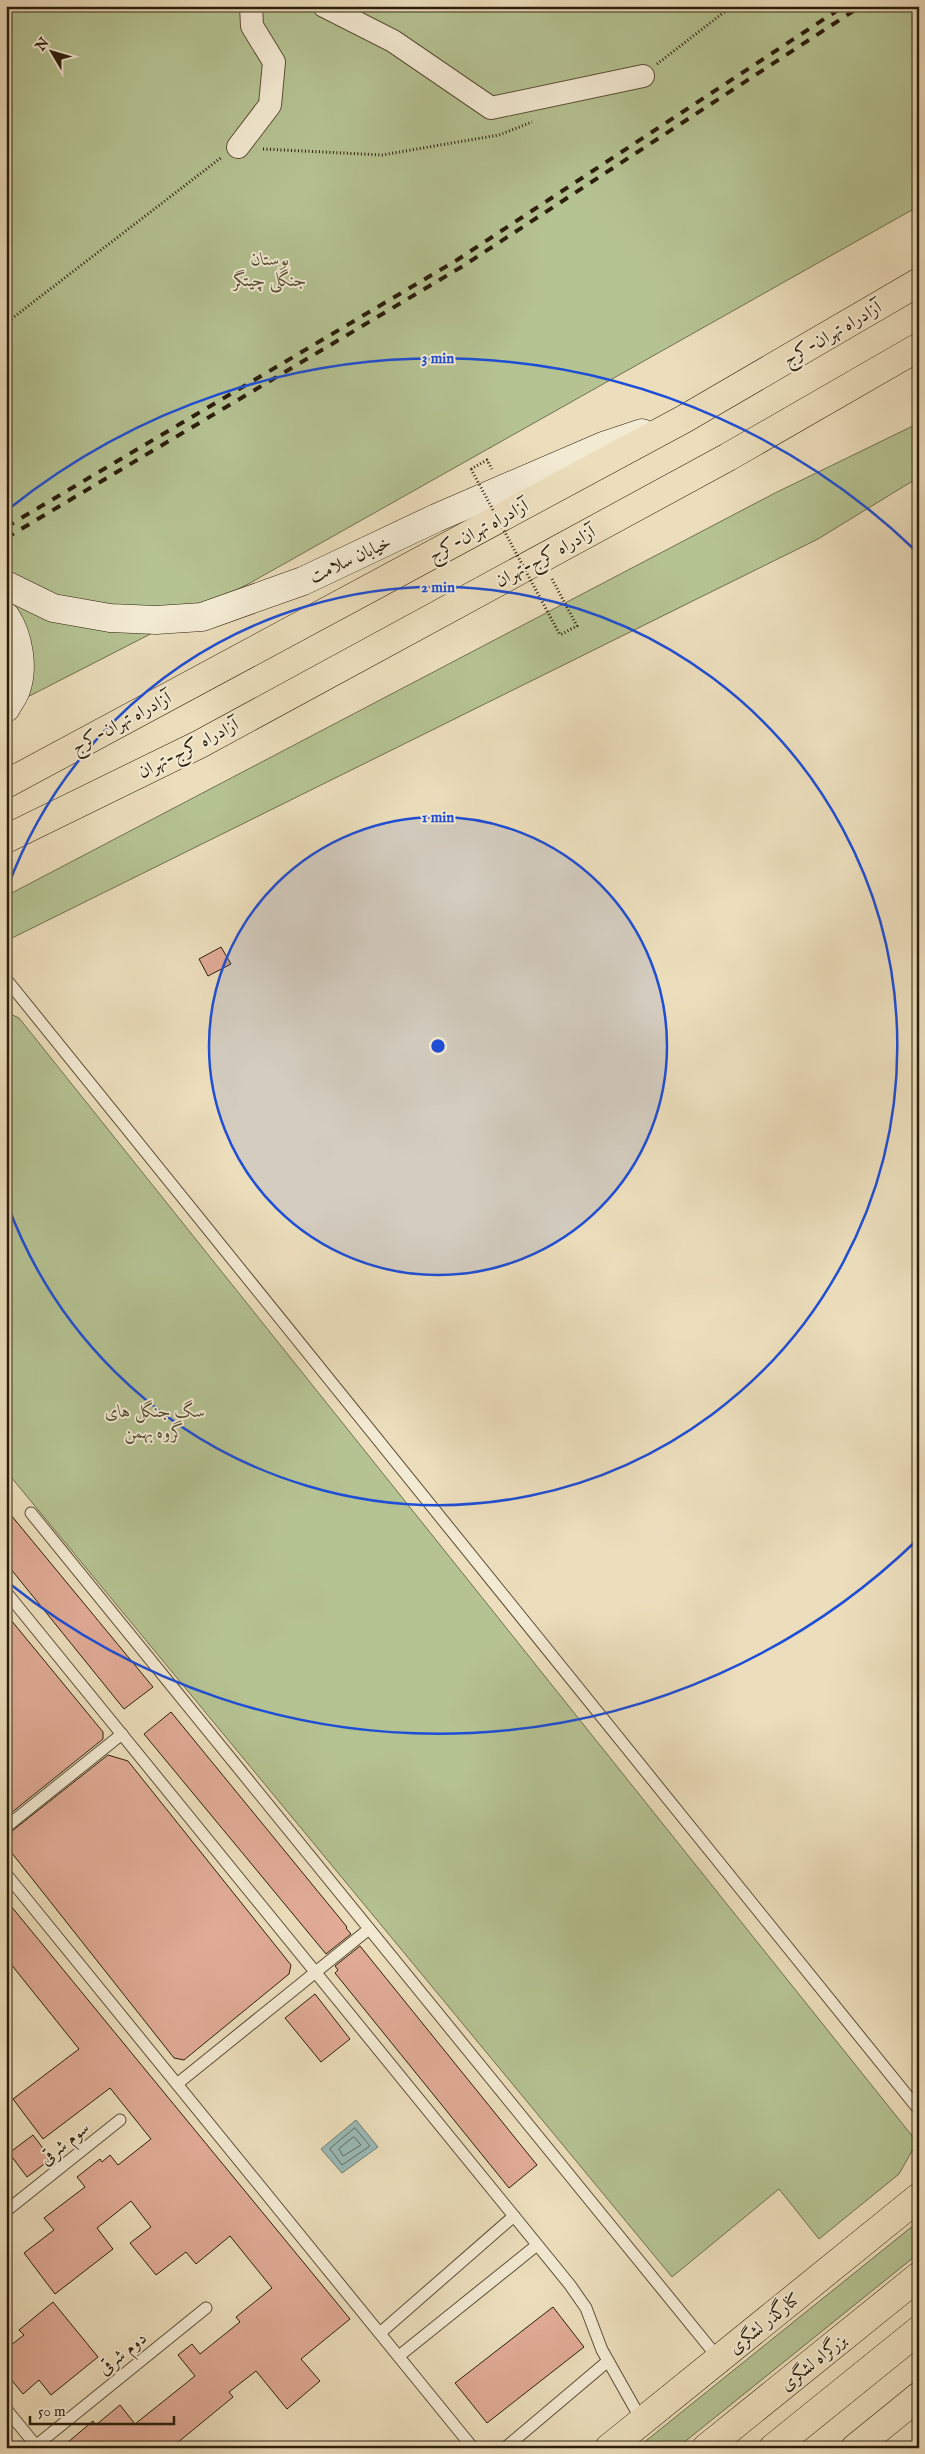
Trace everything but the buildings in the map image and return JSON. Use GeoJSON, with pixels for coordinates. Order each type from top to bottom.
{"type":"FeatureCollection","features":[{"type":"Feature","properties":{"kind":"main road","name":"آزادراه تهران-کرج"},"geometry":{"type":"LineString","coordinates":[[6,784],[684,419],[919,282]]}},
{"type":"Feature","properties":{"kind":"main road","name":"آزادراه کرج-تهران"},"geometry":{"type":"LineString","coordinates":[[6,839],[200,744],[728,457],[919,347]]}},
{"type":"Feature","properties":{"kind":"main road","name":"خیابان سلامت"},"geometry":{"type":"LineString","coordinates":[[6,585],[52,608],[110,618],[156,620],[202,617],[303,581],[436,518],[603,446],[684,419]]}},
{"type":"Feature","properties":{"kind":"main road"},"geometry":{"type":"LineString","coordinates":[[6,617],[13,627],[20,664],[16,691],[6,708]]}},
{"type":"Feature","properties":{"kind":"main road","name":"کنارگذر لشگری"},"geometry":{"type":"LineString","coordinates":[[609,2448],[919,2198]]}},
{"type":"Feature","properties":{"kind":"main road","name":"بزرگراه لشگری"},"geometry":{"type":"LineString","coordinates":[[706,2448],[919,2276]]}},
{"type":"Feature","properties":{"kind":"main road"},"geometry":{"type":"LineString","coordinates":[[773,2448],[919,2330]]}},
{"type":"Feature","properties":{"kind":"main road"},"geometry":{"type":"LineString","coordinates":[[855,2448],[919,2396]]}},
{"type":"Feature","properties":{"kind":"street"},"geometry":{"type":"LineString","coordinates":[[238,148],[270,105],[274,62],[252,26],[251,6]]}},
{"type":"Feature","properties":{"kind":"street"},"geometry":{"type":"LineString","coordinates":[[324,6],[392,41],[491,108],[643,76]]}},
{"type":"Feature","properties":{"kind":"lane"},"geometry":{"type":"LineString","coordinates":[[6,979],[919,2110]]}},
{"type":"Feature","properties":{"kind":"lane"},"geometry":{"type":"LineString","coordinates":[[31,1513],[719,2359]]}},
{"type":"Feature","properties":{"kind":"lane"},"geometry":{"type":"LineString","coordinates":[[6,1592],[514,2216],[586,2308],[608,2361],[642,2421]]}},
{"type":"Feature","properties":{"kind":"lane"},"geometry":{"type":"LineString","coordinates":[[6,1827],[122,1734]]}},
{"type":"Feature","properties":{"kind":"lane"},"geometry":{"type":"LineString","coordinates":[[6,1874],[473,2448]]}},
{"type":"Feature","properties":{"kind":"lane"},"geometry":{"type":"LineString","coordinates":[[177,2084],[369,1929]]}},
{"type":"Feature","properties":{"kind":"lane","name":"سوم شرقی"},"geometry":{"type":"LineString","coordinates":[[6,2211],[120,2120]]}},
{"type":"Feature","properties":{"kind":"lane"},"geometry":{"type":"LineString","coordinates":[[380,2333],[514,2216]]}},
{"type":"Feature","properties":{"kind":"lane"},"geometry":{"type":"LineString","coordinates":[[399,2356],[537,2245]]}},
{"type":"Feature","properties":{"kind":"lane","name":"دوم شرقی"},"geometry":{"type":"LineString","coordinates":[[35,2447],[206,2308]]}},
{"type":"Feature","properties":{"kind":"lane"},"geometry":{"type":"LineString","coordinates":[[505,2448],[608,2361]]}},
{"type":"Feature","properties":{"kind":"lane"},"geometry":{"type":"LineString","coordinates":[[6,2409],[35,2447]]}},
{"type":"Feature","properties":{"kind":"path"},"geometry":{"type":"LineString","coordinates":[[198,6],[210,8],[214,6]]}},
{"type":"Feature","properties":{"kind":"path"},"geometry":{"type":"LineString","coordinates":[[643,76],[732,6]]}},
{"type":"Feature","properties":{"kind":"path"},"geometry":{"type":"LineString","coordinates":[[6,323],[200,172],[238,148],[382,155],[499,135],[535,120]]}},
{"type":"Feature","properties":{"kind":"path"},"geometry":{"type":"LineString","coordinates":[[487,460],[471,469],[560,635],[577,626],[541,558]]}},
{"type":"Feature","properties":{"kind":"green space","name":"بوستان جنگلی چیتگر"},"geometry":{"type":"Polygon","coordinates":[[[6,6],[919,6],[919,206],[250,583],[6,708],[6,6]]]}},
{"type":"Feature","properties":{"kind":"green space"},"geometry":{"type":"Polygon","coordinates":[[[919,423],[919,477],[818,539],[6,941],[6,896],[775,493],[919,423]]]}},
{"type":"Feature","properties":{"kind":"green space","name":"سگ جنگل های گروه بهمن"},"geometry":{"type":"Polygon","coordinates":[[[6,1012],[19,1018],[917,2142],[899,2174],[819,2239],[779,2189],[672,2277],[6,1471],[6,1012]]]}},
{"type":"Feature","properties":{"kind":"green space"},"geometry":{"type":"Polygon","coordinates":[[[919,2221],[919,2253],[677,2448],[637,2448],[919,2221]]]}},
{"type":"Feature","properties":{"kind":"water"},"geometry":{"type":"Polygon","coordinates":[[[356,2120],[378,2147],[342,2173],[321,2149],[356,2120]]]}},
{"type":"Feature","properties":{"kind":"railway"},"geometry":{"type":"LineString","coordinates":[[6,527],[457,260],[844,6]]}},
{"type":"Feature","properties":{"kind":"railway"},"geometry":{"type":"LineString","coordinates":[[6,538],[463,266],[861,6]]}}]}
